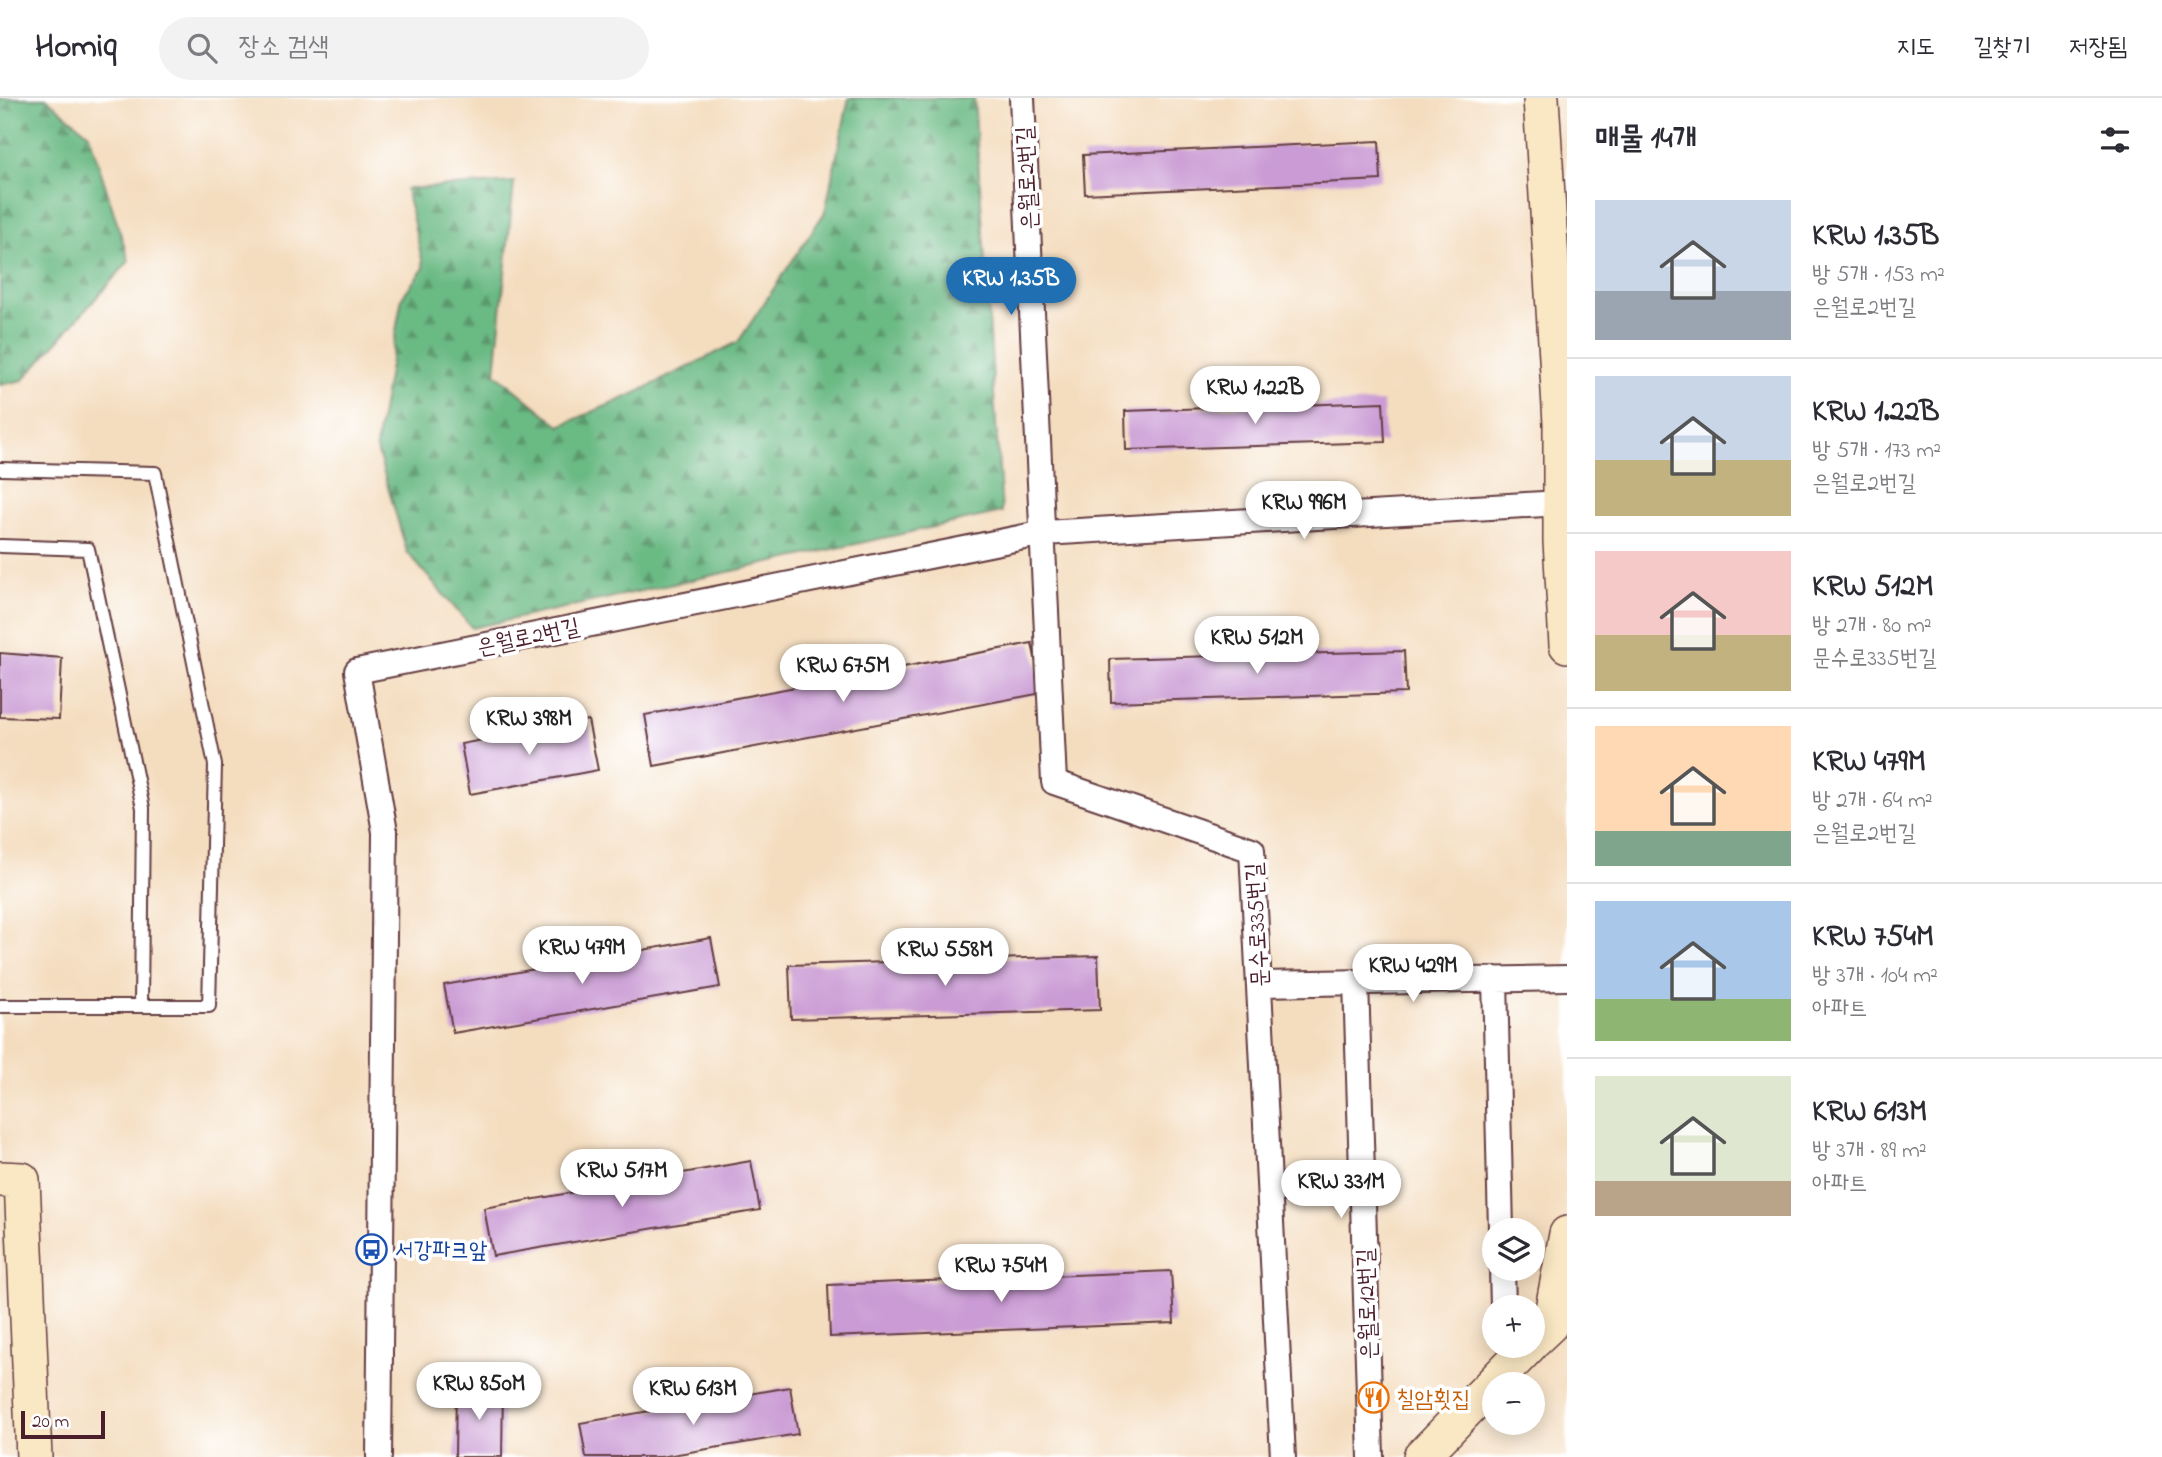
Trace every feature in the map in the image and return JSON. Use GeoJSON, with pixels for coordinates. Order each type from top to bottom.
{"type":"FeatureCollection","features":[{"type":"Feature","properties":{"kind":"street","name":"은월로2번길"},"geometry":{"type":"LineString","coordinates":[[379,1457],[385,832],[357,671],[1044,533],[1022,98]]}},
{"type":"Feature","properties":{"kind":"street"},"geometry":{"type":"LineString","coordinates":[[1541,98],[1561,423],[1561,503],[1567,645]]}},
{"type":"Feature","properties":{"kind":"street"},"geometry":{"type":"LineString","coordinates":[[1044,533],[1561,503]]}},
{"type":"Feature","properties":{"kind":"street","name":"문수로335번길"},"geometry":{"type":"LineString","coordinates":[[1044,533],[1054,782],[1252,850],[1283,1457]]}},
{"type":"Feature","properties":{"kind":"street"},"geometry":{"type":"LineString","coordinates":[[1259,984],[1567,978]]}},
{"type":"Feature","properties":{"kind":"street"},"geometry":{"type":"LineString","coordinates":[[1495,979],[1501,1218]]}},
{"type":"Feature","properties":{"kind":"street","name":"은월로12번길"},"geometry":{"type":"LineString","coordinates":[[1356,982],[1371,1457]]}},
{"type":"Feature","properties":{"kind":"street"},"geometry":{"type":"LineString","coordinates":[[0,1180],[22,1180],[34,1457]]}},
{"type":"Feature","properties":{"kind":"street"},"geometry":{"type":"LineString","coordinates":[[1545,1329],[1549,1325],[1567,1234]]}},
{"type":"Feature","properties":{"kind":"street"},"geometry":{"type":"LineString","coordinates":[[1421,1457],[1508,1358]]}},
{"type":"Feature","properties":{"kind":"lane"},"geometry":{"type":"LineString","coordinates":[[0,469],[155,473],[215,765],[209,1006],[0,1006]]}},
{"type":"Feature","properties":{"kind":"lane"},"geometry":{"type":"LineString","coordinates":[[0,547],[89,549],[143,808],[141,1006]]}},
{"type":"Feature","properties":{"kind":"green space"},"geometry":{"type":"Polygon","coordinates":[[[0,98],[46,98],[89,134],[129,261],[23,380],[0,385],[0,98]]]}},
{"type":"Feature","properties":{"kind":"green space"},"geometry":{"type":"Polygon","coordinates":[[[849,98],[974,98],[1002,512],[472,628],[407,552],[376,446],[402,297],[424,268],[406,189],[514,182],[495,373],[560,426],[636,393],[738,342],[825,212],[849,98]]]}},
{"type":"Feature","properties":{"kind":"building"},"geometry":{"type":"Polygon","coordinates":[[[1379,141],[1381,180],[1085,194],[1083,155],[1379,141]]]}},
{"type":"Feature","properties":{"kind":"building"},"geometry":{"type":"Polygon","coordinates":[[[1383,402],[1385,442],[1126,450],[1125,411],[1383,402]]]}},
{"type":"Feature","properties":{"kind":"building"},"geometry":{"type":"Polygon","coordinates":[[[1032,643],[1042,693],[654,766],[645,715],[1032,643]]]}},
{"type":"Feature","properties":{"kind":"building"},"geometry":{"type":"Polygon","coordinates":[[[1404,651],[1406,693],[1111,702],[1110,659],[1404,651]]]}},
{"type":"Feature","properties":{"kind":"building"},"geometry":{"type":"Polygon","coordinates":[[[0,653],[62,658],[59,719],[0,717],[0,653]]]}},
{"type":"Feature","properties":{"kind":"building"},"geometry":{"type":"Polygon","coordinates":[[[588,720],[598,770],[470,794],[461,744],[588,720]]]}},
{"type":"Feature","properties":{"kind":"building"},"geometry":{"type":"Polygon","coordinates":[[[711,938],[720,987],[453,1033],[444,985],[711,938]]]}},
{"type":"Feature","properties":{"kind":"building"},"geometry":{"type":"Polygon","coordinates":[[[1098,956],[1100,1010],[791,1019],[789,965],[1098,956]]]}},
{"type":"Feature","properties":{"kind":"building"},"geometry":{"type":"Polygon","coordinates":[[[751,1161],[760,1210],[493,1256],[484,1208],[751,1161]]]}},
{"type":"Feature","properties":{"kind":"building"},"geometry":{"type":"Polygon","coordinates":[[[1171,1271],[1174,1323],[830,1337],[828,1285],[1171,1271]]]}},
{"type":"Feature","properties":{"kind":"building"},"geometry":{"type":"Polygon","coordinates":[[[456,1386],[503,1387],[502,1457],[455,1457],[456,1386]]]}},
{"type":"Feature","properties":{"kind":"building"},"geometry":{"type":"Polygon","coordinates":[[[790,1387],[798,1434],[660,1457],[586,1457],[580,1423],[790,1387]]]}},
{"type":"Feature","properties":{"kind":"place","name":"서강파크앞"},"geometry":{"type":"Point","coordinates":[372,1249]}},
{"type":"Feature","properties":{"kind":"place","name":"칠암횟집"},"geometry":{"type":"Point","coordinates":[1373,1398]}}]}
